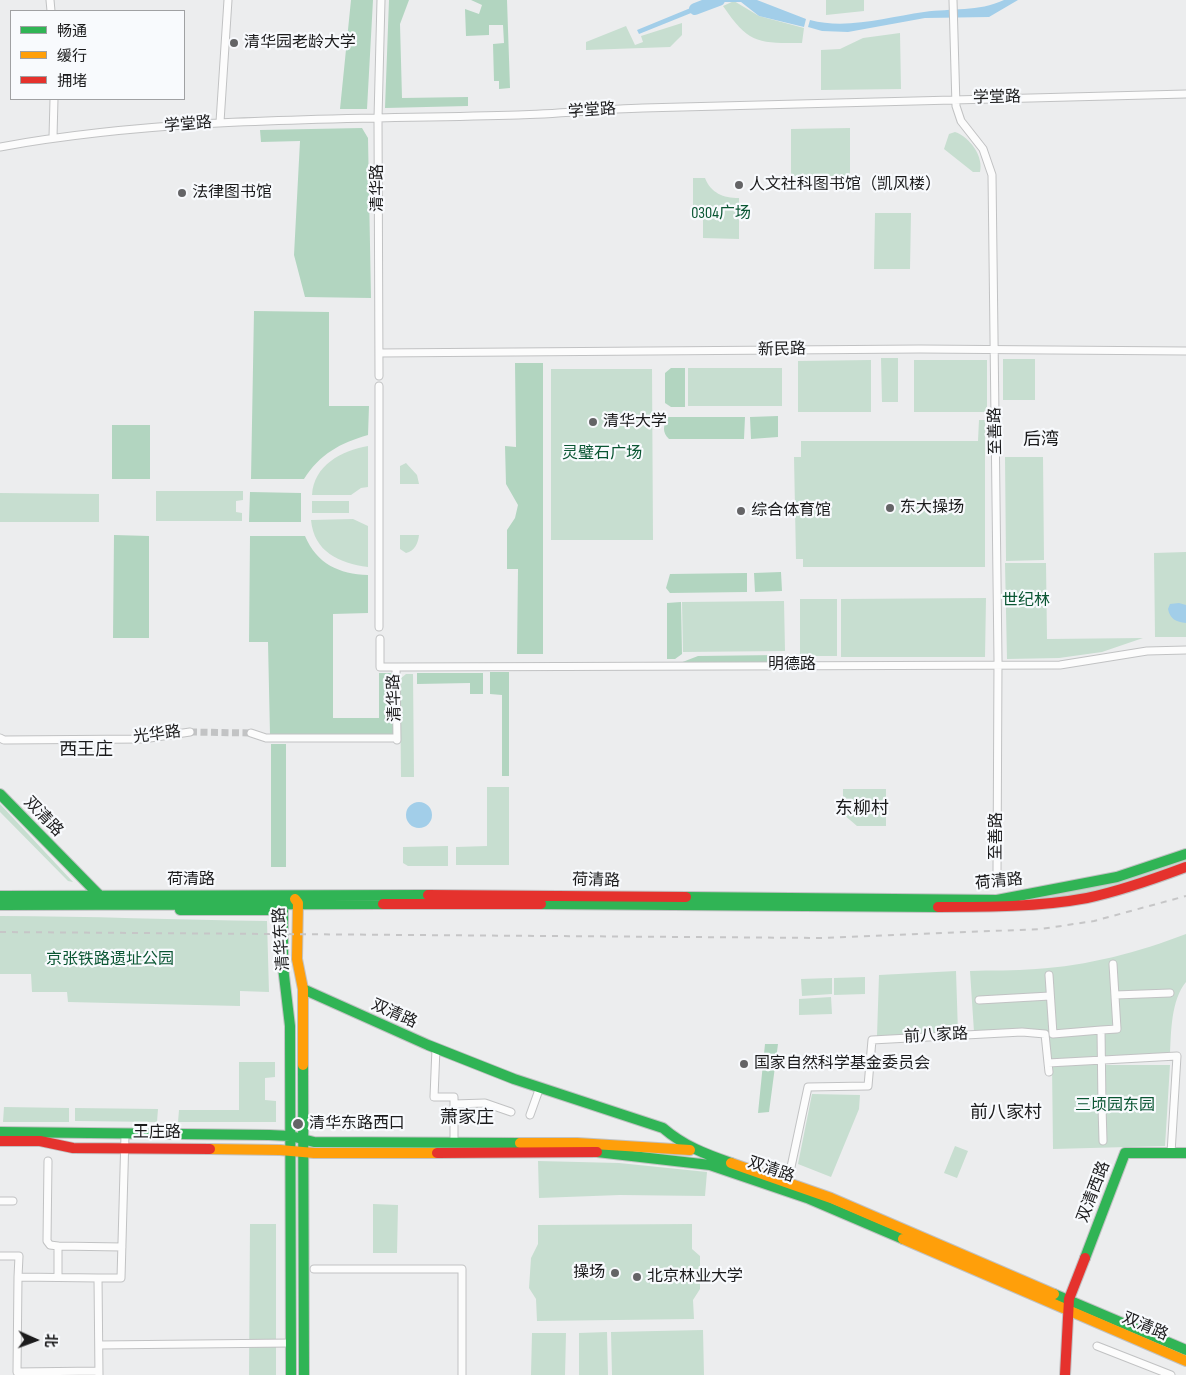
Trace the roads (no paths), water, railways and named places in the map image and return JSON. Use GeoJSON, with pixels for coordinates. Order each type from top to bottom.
{"type":"FeatureCollection","features":[{"type":"Feature","properties":{"kind":"main road","name":"双清路"},"geometry":{"type":"LineString","coordinates":[[0,794],[107,904]]}},
{"type":"Feature","properties":{"kind":"main road","name":"荷清路"},"geometry":{"type":"LineString","coordinates":[[0,896],[97,894],[998,900],[1083,886],[1137,872],[1186,854]]}},
{"type":"Feature","properties":{"kind":"main road","name":"荷清路"},"geometry":{"type":"LineString","coordinates":[[0,905],[298,903],[992,907],[998,904],[1037,903],[1086,898],[1131,886],[1186,867]]}},
{"type":"Feature","properties":{"kind":"main road","name":"清华东路"},"geometry":{"type":"LineString","coordinates":[[291,1375],[289,1005],[283,967],[283,903],[291,895],[298,903],[297,959],[303,989],[309,1140],[304,1375]]}},
{"type":"Feature","properties":{"kind":"main road"},"geometry":{"type":"LineString","coordinates":[[107,904],[126,908],[274,910],[279,912],[283,918]]}},
{"type":"Feature","properties":{"kind":"main road","name":"双清路"},"geometry":{"type":"LineString","coordinates":[[303,989],[436,1048],[540,1087],[663,1128],[678,1142],[696,1150],[788,1181],[1186,1350]]}},
{"type":"Feature","properties":{"kind":"main road","name":"王庄路"},"geometry":{"type":"LineString","coordinates":[[0,1132],[291,1136],[309,1140]]}},
{"type":"Feature","properties":{"kind":"main road","name":"双清路"},"geometry":{"type":"LineString","coordinates":[[309,1140],[623,1144],[696,1150]]}},
{"type":"Feature","properties":{"kind":"main road","name":"王庄路"},"geometry":{"type":"LineString","coordinates":[[0,1141],[40,1141],[72,1148],[291,1150],[309,1152]]}},
{"type":"Feature","properties":{"kind":"main road","name":"双清路"},"geometry":{"type":"LineString","coordinates":[[309,1152],[603,1152],[710,1165],[807,1198],[1068,1312],[1186,1361]]}},
{"type":"Feature","properties":{"kind":"main road","name":"双清西路"},"geometry":{"type":"LineString","coordinates":[[1069,1299],[1125,1153],[1186,1153]]}},
{"type":"Feature","properties":{"kind":"main road"},"geometry":{"type":"LineString","coordinates":[[1065,1375],[1069,1299]]}},
{"type":"Feature","properties":{"kind":"street"},"geometry":{"type":"LineString","coordinates":[[220,122],[228,0]]}},
{"type":"Feature","properties":{"kind":"street","name":"清华路"},"geometry":{"type":"LineString","coordinates":[[379,376],[378,118],[381,0]]}},
{"type":"Feature","properties":{"kind":"street","name":"至善路"},"geometry":{"type":"LineString","coordinates":[[953,3],[955,99],[961,121],[983,149],[992,175],[998,664],[997,873]]}},
{"type":"Feature","properties":{"kind":"street","name":"学堂路"},"geometry":{"type":"LineString","coordinates":[[0,147],[53,137],[220,122],[521,115],[639,108],[1186,94]]}},
{"type":"Feature","properties":{"kind":"street"},"geometry":{"type":"LineString","coordinates":[[53,137],[54,100]]}},
{"type":"Feature","properties":{"kind":"street","name":"新民路"},"geometry":{"type":"LineString","coordinates":[[379,353],[1186,351]]}},
{"type":"Feature","properties":{"kind":"street"},"geometry":{"type":"LineString","coordinates":[[379,386],[380,627]]}},
{"type":"Feature","properties":{"kind":"street","name":"清华路"},"geometry":{"type":"LineString","coordinates":[[251,733],[266,738],[397,739],[396,667],[380,667],[380,639]]}},
{"type":"Feature","properties":{"kind":"street","name":"明德路"},"geometry":{"type":"LineString","coordinates":[[396,667],[1060,665],[1147,651],[1186,650]]}},
{"type":"Feature","properties":{"kind":"street","name":"光华路"},"geometry":{"type":"LineString","coordinates":[[2,739],[143,739],[190,732]]}},
{"type":"Feature","properties":{"kind":"street"},"geometry":{"type":"LineString","coordinates":[[1049,975],[1053,1034],[1117,1028],[1113,964]]}},
{"type":"Feature","properties":{"kind":"street"},"geometry":{"type":"LineString","coordinates":[[1115,995],[1170,993]]}},
{"type":"Feature","properties":{"kind":"street"},"geometry":{"type":"LineString","coordinates":[[979,1000],[1050,996]]}},
{"type":"Feature","properties":{"kind":"street"},"geometry":{"type":"LineString","coordinates":[[1101,1030],[1103,1141]]}},
{"type":"Feature","properties":{"kind":"street","name":"前八家路"},"geometry":{"type":"LineString","coordinates":[[788,1181],[808,1087],[868,1086],[872,1040],[1022,1032],[1045,1034],[1048,1063]]}},
{"type":"Feature","properties":{"kind":"street"},"geometry":{"type":"LineString","coordinates":[[436,1048],[434,1097],[454,1097],[454,1142]]}},
{"type":"Feature","properties":{"kind":"street"},"geometry":{"type":"LineString","coordinates":[[1049,1072],[1048,1063],[1176,1056],[1171,1153]]}},
{"type":"Feature","properties":{"kind":"street"},"geometry":{"type":"LineString","coordinates":[[530,1115],[540,1087]]}},
{"type":"Feature","properties":{"kind":"street"},"geometry":{"type":"LineString","coordinates":[[454,1104],[485,1103],[511,1112]]}},
{"type":"Feature","properties":{"kind":"street"},"geometry":{"type":"LineString","coordinates":[[1102,1106],[1142,1104]]}},
{"type":"Feature","properties":{"kind":"street"},"geometry":{"type":"LineString","coordinates":[[18,1277],[121,1278],[125,1135]]}},
{"type":"Feature","properties":{"kind":"street"},"geometry":{"type":"LineString","coordinates":[[48,1161],[47,1240],[50,1245],[122,1247]]}},
{"type":"Feature","properties":{"kind":"street"},"geometry":{"type":"LineString","coordinates":[[0,1201],[13,1201]]}},
{"type":"Feature","properties":{"kind":"street"},"geometry":{"type":"LineString","coordinates":[[58,1246],[58,1277]]}},
{"type":"Feature","properties":{"kind":"street"},"geometry":{"type":"LineString","coordinates":[[0,1256],[19,1256],[17,1372],[99,1373],[98,1278]]}},
{"type":"Feature","properties":{"kind":"street"},"geometry":{"type":"LineString","coordinates":[[314,1269],[462,1269],[462,1375]]}},
{"type":"Feature","properties":{"kind":"street"},"geometry":{"type":"LineString","coordinates":[[99,1345],[291,1343]]}},
{"type":"Feature","properties":{"kind":"street"},"geometry":{"type":"LineString","coordinates":[[1097,1346],[1171,1375]]}},
{"type":"Feature","properties":{"kind":"water"},"geometry":{"type":"Polygon","coordinates":[[[710,0],[711,5],[639,34],[637,30],[710,0]]]}},
{"type":"Feature","properties":{"kind":"water"},"geometry":{"type":"Polygon","coordinates":[[[722,0],[757,0],[806,19],[804,27],[759,16],[741,2],[722,2],[722,0]]]}},
{"type":"Feature","properties":{"kind":"water"},"geometry":{"type":"Polygon","coordinates":[[[1004,0],[1018,0],[989,17],[925,18],[848,32],[822,31],[808,27],[810,20],[838,24],[867,22],[924,12],[975,8],[1004,0]]]}},
{"type":"Feature","properties":{"kind":"water"},"geometry":{"type":"Polygon","coordinates":[[[1179,603],[1186,605],[1186,623],[1179,622],[1170,615],[1168,609],[1170,604],[1179,603]]]}},
{"type":"Feature","properties":{"kind":"water"},"geometry":{"type":"Polygon","coordinates":[[[419,802],[428,806],[432,815],[428,824],[419,828],[410,824],[406,815],[410,806],[419,802]]]}},
{"type":"Feature","properties":{"kind":"waterway"},"geometry":{"type":"LineString","coordinates":[[695,9],[719,0]]}},
{"type":"Feature","properties":{"kind":"tunnel"},"geometry":{"type":"LineString","coordinates":[[190,732],[251,733]]}},
{"type":"Feature","properties":{"kind":"railway"},"geometry":{"type":"LineString","coordinates":[[0,932],[824,938],[1041,929],[1094,921],[1186,896]]}},
{"type":"Feature","properties":{"kind":"place","name":"清华园老龄大学"},"geometry":{"type":"Point","coordinates":[234,43]}},
{"type":"Feature","properties":{"kind":"place","name":"人文社科图书馆（凯风楼）"},"geometry":{"type":"Point","coordinates":[739,185]}},
{"type":"Feature","properties":{"kind":"place","name":"法律图书馆"},"geometry":{"type":"Point","coordinates":[182,193]}},
{"type":"Feature","properties":{"kind":"place","name":"清华大学"},"geometry":{"type":"Point","coordinates":[593,422]}},
{"type":"Feature","properties":{"kind":"place","name":"东大操场"},"geometry":{"type":"Point","coordinates":[890,508]}},
{"type":"Feature","properties":{"kind":"place","name":"综合体育馆"},"geometry":{"type":"Point","coordinates":[741,511]}},
{"type":"Feature","properties":{"kind":"place","name":"国家自然科学基金委员会"},"geometry":{"type":"Point","coordinates":[744,1064]}},
{"type":"Feature","properties":{"kind":"place","name":"清华东路西口"},"geometry":{"type":"Point","coordinates":[298,1124]}},
{"type":"Feature","properties":{"kind":"place","name":"操场"},"geometry":{"type":"Point","coordinates":[615,1273]}},
{"type":"Feature","properties":{"kind":"place","name":"北京林业大学"},"geometry":{"type":"Point","coordinates":[637,1277]}},
{"type":"Feature","properties":{"kind":"district","name":"后湾"},"geometry":{"type":"Point","coordinates":[1041,440]}},
{"type":"Feature","properties":{"kind":"district","name":"西王庄"},"geometry":{"type":"Point","coordinates":[86,750]}},
{"type":"Feature","properties":{"kind":"district","name":"东柳村"},"geometry":{"type":"Point","coordinates":[862,809]}},
{"type":"Feature","properties":{"kind":"district","name":"前八家村"},"geometry":{"type":"Point","coordinates":[1006,1113]}},
{"type":"Feature","properties":{"kind":"district","name":"萧家庄"},"geometry":{"type":"Point","coordinates":[467,1118]}},
{"type":"Feature","properties":{"kind":"park label","name":"0304广场"},"geometry":{"type":"Point","coordinates":[721,214]}},
{"type":"Feature","properties":{"kind":"park label","name":"灵璧石广场"},"geometry":{"type":"Point","coordinates":[602,454]}},
{"type":"Feature","properties":{"kind":"park label","name":"世纪林"},"geometry":{"type":"Point","coordinates":[1026,601]}},
{"type":"Feature","properties":{"kind":"park label","name":"京张铁路遗址公园"},"geometry":{"type":"Point","coordinates":[110,960]}},
{"type":"Feature","properties":{"kind":"park label","name":"三顷园东园"},"geometry":{"type":"Point","coordinates":[1115,1106]}}]}
